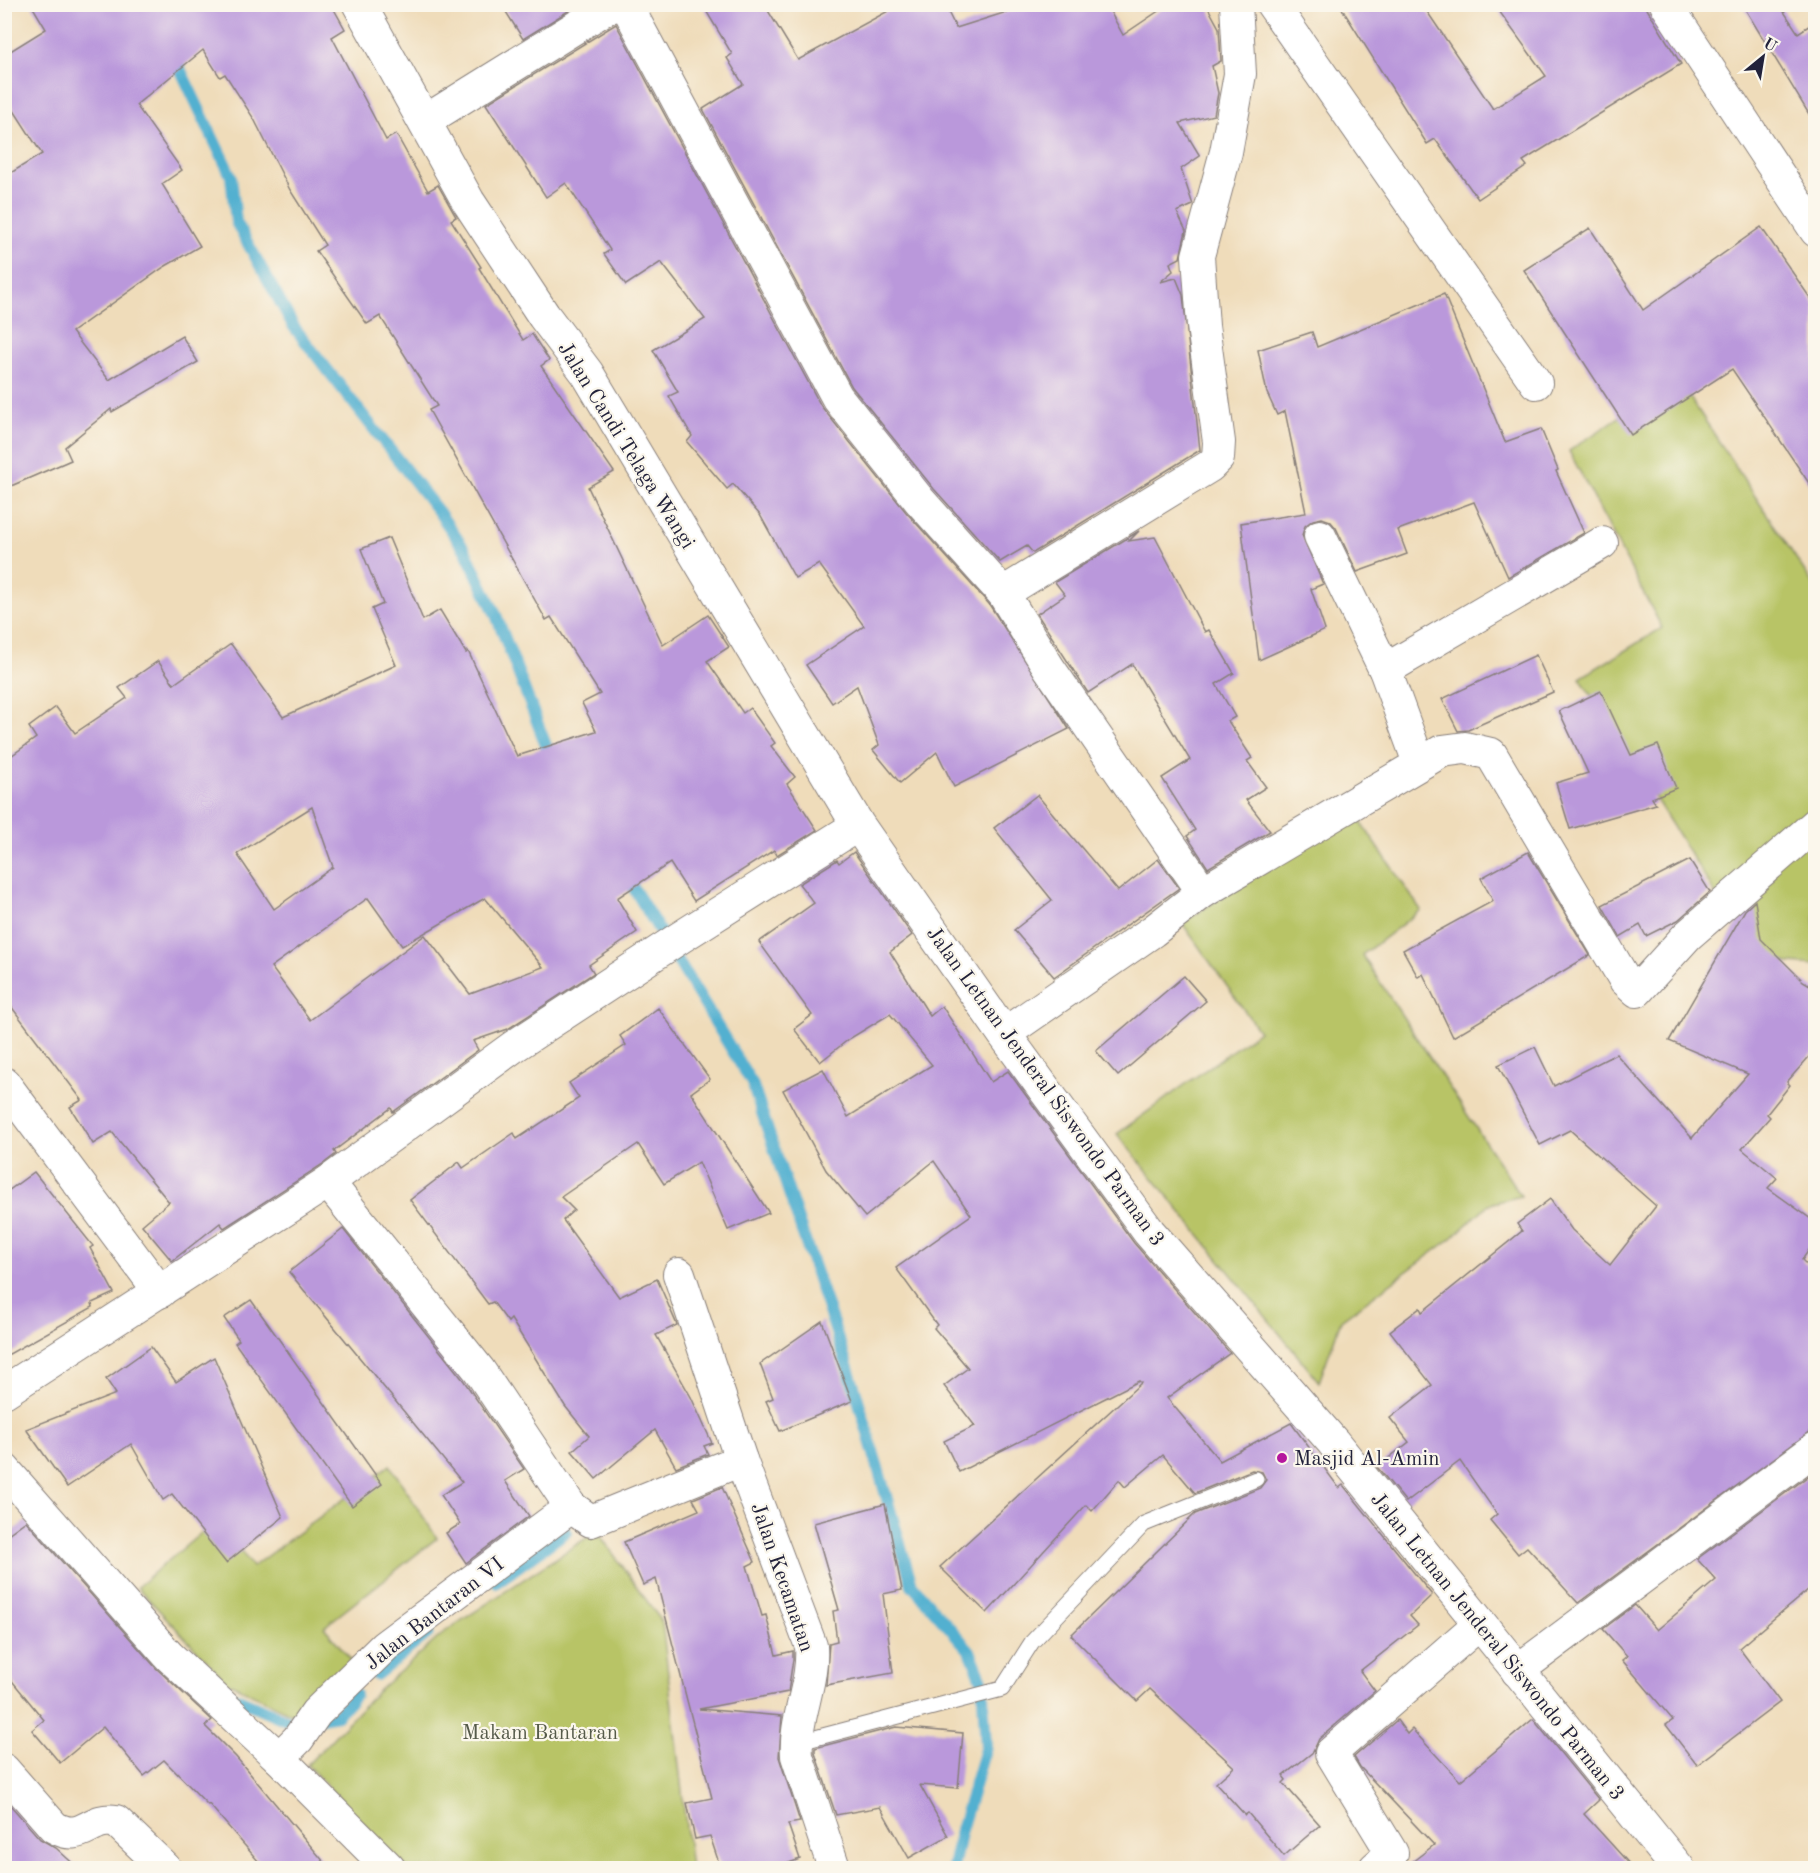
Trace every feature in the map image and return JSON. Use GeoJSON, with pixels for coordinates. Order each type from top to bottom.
{"type":"FeatureCollection","features":[{"type":"Feature","properties":{"kind":"street","name":"Jalan Candi Telaga Wangi"},"geometry":{"type":"LineString","coordinates":[[359,4],[468,201],[544,316],[587,373],[858,825]]}},
{"type":"Feature","properties":{"kind":"street"},"geometry":{"type":"LineString","coordinates":[[425,121],[605,9],[617,4],[629,10],[837,397],[920,501],[1002,593],[1049,668],[1203,892]]}},
{"type":"Feature","properties":{"kind":"street"},"geometry":{"type":"LineString","coordinates":[[1002,593],[1210,466],[1218,458],[1219,442],[1203,326],[1198,256],[1226,152],[1240,74],[1236,4]]}},
{"type":"Feature","properties":{"kind":"street"},"geometry":{"type":"LineString","coordinates":[[1272,4],[1536,383]]}},
{"type":"Feature","properties":{"kind":"street"},"geometry":{"type":"LineString","coordinates":[[1666,4],[1815,231]]}},
{"type":"Feature","properties":{"kind":"street"},"geometry":{"type":"LineString","coordinates":[[1320,536],[1385,670],[1419,763]]}},
{"type":"Feature","properties":{"kind":"street"},"geometry":{"type":"LineString","coordinates":[[1385,670],[1602,543]]}},
{"type":"Feature","properties":{"kind":"street"},"geometry":{"type":"LineString","coordinates":[[1004,1034],[1153,931],[1203,892],[1442,751],[1465,748],[1491,754],[1625,980],[1637,991],[1687,936],[1815,824]]}},
{"type":"Feature","properties":{"kind":"street"},"geometry":{"type":"LineString","coordinates":[[4,1392],[328,1182],[513,1047],[858,825]]}},
{"type":"Feature","properties":{"kind":"street","name":"Jalan Letnan Jenderal Siswondo Parman 3"},"geometry":{"type":"LineString","coordinates":[[858,825],[1004,1034],[1149,1232],[1324,1448],[1479,1624],[1678,1869]]}},
{"type":"Feature","properties":{"kind":"street"},"geometry":{"type":"LineString","coordinates":[[4,1083],[160,1292]]}},
{"type":"Feature","properties":{"kind":"street"},"geometry":{"type":"LineString","coordinates":[[328,1182],[479,1370],[571,1507],[591,1521],[741,1460]]}},
{"type":"Feature","properties":{"kind":"street","name":"Jalan Kecamatan"},"geometry":{"type":"LineString","coordinates":[[679,1274],[741,1460],[811,1646],[813,1666],[796,1743],[797,1755],[834,1869]]}},
{"type":"Feature","properties":{"kind":"street"},"geometry":{"type":"LineString","coordinates":[[1517,1671],[1677,1555],[1815,1448]]}},
{"type":"Feature","properties":{"kind":"street"},"geometry":{"type":"LineString","coordinates":[[4,1469],[169,1656],[289,1749],[389,1869]]}},
{"type":"Feature","properties":{"kind":"street","name":"Jalan Bantaran VI"},"geometry":{"type":"LineString","coordinates":[[289,1749],[316,1713],[385,1646],[571,1507]]}},
{"type":"Feature","properties":{"kind":"street"},"geometry":{"type":"LineString","coordinates":[[1375,1869],[1392,1853],[1331,1753],[1479,1624]]}},
{"type":"Feature","properties":{"kind":"street"},"geometry":{"type":"LineString","coordinates":[[4,1770],[54,1827],[64,1833],[74,1834],[106,1819],[116,1821],[165,1869]]}},
{"type":"Feature","properties":{"kind":"lane"},"geometry":{"type":"LineString","coordinates":[[796,1743],[1002,1689],[1032,1642],[1144,1524],[1256,1479]]}},
{"type":"Feature","properties":{"kind":"green space"},"geometry":{"type":"Polygon","coordinates":[[[1677,378],[1815,587],[1816,805],[1805,814],[1815,832],[1815,965],[1767,961],[1719,900],[1580,678],[1662,628],[1569,451],[1677,378]]]}},
{"type":"Feature","properties":{"kind":"green space"},"geometry":{"type":"Polygon","coordinates":[[[1354,812],[1421,910],[1362,955],[1521,1196],[1489,1204],[1452,1238],[1341,1320],[1319,1382],[1117,1134],[1259,1031],[1182,923],[1354,812]]]}},
{"type":"Feature","properties":{"kind":"green space"},"geometry":{"type":"Polygon","coordinates":[[[390,1465],[437,1538],[324,1627],[354,1663],[296,1716],[227,1682],[137,1587],[219,1518],[252,1567],[390,1465]]]}},
{"type":"Feature","properties":{"kind":"green space","name":"Makam Bantaran"},"geometry":{"type":"Polygon","coordinates":[[[597,1531],[662,1622],[691,1868],[407,1868],[307,1765],[377,1692],[447,1630],[597,1531]]]}},
{"type":"Feature","properties":{"kind":"building"},"geometry":{"type":"Polygon","coordinates":[[[31,4],[331,4],[345,29],[332,37],[386,140],[396,134],[428,191],[438,185],[456,217],[451,220],[523,340],[532,334],[549,360],[541,366],[614,472],[588,487],[663,645],[708,615],[729,647],[707,661],[743,713],[750,708],[775,743],[771,746],[795,777],[787,784],[817,830],[777,855],[774,850],[694,901],[670,863],[617,898],[637,932],[589,965],[594,973],[508,1029],[473,1041],[478,1050],[393,1112],[391,1108],[334,1151],[336,1154],[323,1164],[224,1228],[220,1223],[172,1261],[142,1225],[169,1202],[112,1132],[93,1144],[70,1107],[82,1100],[4,997],[4,761],[36,738],[29,727],[56,707],[75,733],[127,698],[119,688],[158,661],[174,684],[231,644],[283,717],[396,665],[372,609],[383,604],[361,549],[389,538],[423,620],[440,610],[466,653],[468,651],[517,756],[596,731],[582,703],[600,694],[551,617],[546,620],[429,410],[437,406],[380,316],[367,324],[316,251],[325,245],[290,190],[254,119],[225,74],[220,77],[203,50],[136,105],[182,170],[162,184],[200,246],[164,267],[72,332],[109,380],[182,336],[198,362],[112,412],[111,409],[65,447],[71,460],[4,489],[4,177],[42,154],[4,95],[4,55],[46,29],[31,4]],[[312,807],[237,854],[274,909],[333,867],[312,807]],[[368,898],[271,967],[310,1020],[425,935],[470,994],[543,967],[485,898],[402,946],[368,898]]]}},
{"type":"Feature","properties":{"kind":"building"},"geometry":{"type":"Polygon","coordinates":[[[501,4],[577,4],[578,5],[523,39],[501,4]]]}},
{"type":"Feature","properties":{"kind":"building"},"geometry":{"type":"Polygon","coordinates":[[[702,4],[764,4],[798,60],[901,4],[944,4],[956,28],[1032,4],[1106,4],[1123,35],[1169,4],[1206,4],[1219,28],[1221,61],[1212,66],[1218,93],[1214,115],[1180,123],[1200,156],[1181,169],[1193,205],[1177,212],[1186,231],[1180,258],[1170,263],[1173,271],[1160,282],[1176,278],[1183,295],[1200,450],[1033,553],[1027,546],[1000,562],[934,489],[852,387],[703,109],[743,84],[727,58],[732,54],[702,4]]]}},
{"type":"Feature","properties":{"kind":"building"},"geometry":{"type":"Polygon","coordinates":[[[1339,4],[1422,4],[1493,109],[1546,76],[1494,4],[1644,4],[1681,64],[1523,161],[1527,166],[1478,199],[1435,139],[1427,144],[1339,4]]]}},
{"type":"Feature","properties":{"kind":"building"},"geometry":{"type":"Polygon","coordinates":[[[1742,4],[1779,4],[1798,33],[1815,22],[1815,124],[1742,4]]]}},
{"type":"Feature","properties":{"kind":"building"},"geometry":{"type":"Polygon","coordinates":[[[616,24],[821,406],[906,512],[989,604],[1069,729],[954,787],[937,752],[900,783],[873,750],[879,745],[857,686],[832,703],[806,665],[864,626],[819,564],[795,578],[760,515],[733,484],[727,489],[687,442],[692,436],[669,396],[678,392],[653,350],[705,319],[661,262],[626,285],[604,254],[610,250],[566,183],[546,197],[486,104],[616,24]]]}},
{"type":"Feature","properties":{"kind":"building"},"geometry":{"type":"Polygon","coordinates":[[[1761,227],[1815,305],[1815,492],[1732,369],[1631,435],[1524,270],[1590,228],[1643,310],[1761,227]]]}},
{"type":"Feature","properties":{"kind":"building"},"geometry":{"type":"Polygon","coordinates":[[[1444,294],[1505,442],[1541,429],[1558,470],[1556,471],[1584,533],[1508,577],[1474,502],[1398,530],[1407,554],[1357,572],[1336,528],[1330,521],[1322,518],[1313,520],[1305,526],[1302,535],[1323,584],[1311,589],[1325,630],[1259,660],[1241,523],[1306,513],[1285,411],[1277,415],[1267,393],[1258,350],[1312,332],[1317,347],[1444,294]]]}},
{"type":"Feature","properties":{"kind":"building"},"geometry":{"type":"Polygon","coordinates":[[[1139,531],[1129,541],[1155,537],[1205,632],[1209,630],[1234,673],[1216,684],[1235,717],[1228,721],[1252,758],[1247,761],[1266,787],[1246,800],[1270,831],[1208,868],[1187,836],[1195,830],[1162,778],[1190,760],[1132,664],[1088,693],[1037,614],[1065,595],[1055,582],[1139,531]]]}},
{"type":"Feature","properties":{"kind":"building"},"geometry":{"type":"Polygon","coordinates":[[[1536,655],[1553,692],[1468,730],[1458,731],[1442,699],[1536,655]]]}},
{"type":"Feature","properties":{"kind":"building"},"geometry":{"type":"Polygon","coordinates":[[[1601,691],[1631,755],[1658,745],[1676,788],[1652,798],[1656,804],[1570,829],[1556,783],[1588,773],[1559,711],[1601,691]]]}},
{"type":"Feature","properties":{"kind":"building"},"geometry":{"type":"Polygon","coordinates":[[[1037,795],[1118,891],[1158,859],[1179,888],[1054,977],[1014,930],[1052,900],[994,828],[1037,795]]]}},
{"type":"Feature","properties":{"kind":"building"},"geometry":{"type":"Polygon","coordinates":[[[854,852],[912,935],[890,952],[930,1016],[942,1006],[991,1082],[1008,1071],[1134,1243],[1230,1353],[1167,1398],[1220,1461],[1291,1423],[1339,1488],[1343,1485],[1432,1595],[1410,1616],[1418,1625],[1360,1671],[1375,1691],[1319,1739],[1313,1752],[1283,1776],[1286,1780],[1283,1783],[1320,1825],[1284,1856],[1248,1813],[1245,1815],[1216,1783],[1234,1767],[1150,1689],[1137,1701],[1071,1635],[1195,1514],[1260,1488],[1266,1480],[1262,1472],[1252,1470],[1195,1493],[1163,1455],[1125,1487],[1119,1480],[1092,1511],[1086,1505],[987,1613],[940,1567],[1141,1383],[1139,1381],[959,1472],[944,1441],[975,1426],[944,1386],[968,1368],[934,1328],[937,1325],[896,1268],[971,1215],[934,1161],[865,1217],[826,1170],[783,1090],[823,1069],[848,1117],[932,1065],[890,1014],[849,1039],[820,1062],[794,1029],[812,1015],[759,942],[814,903],[799,884],[837,860],[839,863],[854,852]]]}},
{"type":"Feature","properties":{"kind":"building"},"geometry":{"type":"Polygon","coordinates":[[[1528,852],[1590,955],[1453,1037],[1423,974],[1418,977],[1403,950],[1493,901],[1481,878],[1528,852]]]}},
{"type":"Feature","properties":{"kind":"building"},"geometry":{"type":"Polygon","coordinates":[[[1690,860],[1710,892],[1678,920],[1646,936],[1640,925],[1620,937],[1602,905],[1690,860]]]}},
{"type":"Feature","properties":{"kind":"building"},"geometry":{"type":"Polygon","coordinates":[[[1755,901],[1761,939],[1803,981],[1815,988],[1815,1050],[1787,1082],[1790,1085],[1767,1114],[1770,1117],[1742,1149],[1777,1178],[1768,1188],[1815,1222],[1815,1241],[1802,1260],[1815,1273],[1815,1428],[1578,1603],[1527,1547],[1518,1554],[1490,1520],[1497,1514],[1460,1461],[1406,1502],[1377,1467],[1409,1442],[1390,1418],[1432,1385],[1390,1331],[1420,1308],[1422,1312],[1522,1231],[1517,1224],[1550,1199],[1572,1230],[1610,1265],[1656,1206],[1570,1130],[1540,1145],[1498,1065],[1535,1047],[1554,1086],[1616,1054],[1692,1138],[1748,1074],[1669,1041],[1745,910],[1755,901]]]}},
{"type":"Feature","properties":{"kind":"building"},"geometry":{"type":"Polygon","coordinates":[[[1184,976],[1206,1001],[1118,1076],[1096,1051],[1184,976]]]}},
{"type":"Feature","properties":{"kind":"building"},"geometry":{"type":"Polygon","coordinates":[[[658,1008],[710,1079],[691,1093],[769,1213],[728,1230],[699,1162],[664,1184],[638,1144],[561,1197],[574,1210],[563,1220],[619,1297],[657,1279],[677,1325],[656,1335],[691,1397],[712,1443],[704,1446],[708,1454],[676,1467],[655,1430],[596,1479],[572,1451],[589,1436],[565,1406],[511,1319],[508,1322],[493,1302],[488,1304],[410,1200],[459,1162],[463,1168],[514,1133],[517,1139],[579,1098],[569,1083],[626,1045],[620,1036],[658,1008]]]}},
{"type":"Feature","properties":{"kind":"building"},"geometry":{"type":"Polygon","coordinates":[[[34,1172],[93,1246],[90,1248],[114,1293],[92,1303],[93,1307],[4,1357],[4,1194],[34,1172]]]}},
{"type":"Feature","properties":{"kind":"building"},"geometry":{"type":"Polygon","coordinates":[[[343,1229],[464,1381],[524,1469],[505,1481],[529,1516],[466,1563],[446,1533],[460,1524],[441,1495],[462,1482],[289,1272],[343,1229]]]}},
{"type":"Feature","properties":{"kind":"building"},"geometry":{"type":"Polygon","coordinates":[[[251,1300],[382,1484],[352,1506],[235,1343],[239,1340],[224,1318],[251,1300]]]}},
{"type":"Feature","properties":{"kind":"building"},"geometry":{"type":"Polygon","coordinates":[[[822,1321],[852,1401],[780,1431],[766,1401],[773,1398],[760,1364],[822,1321]]]}},
{"type":"Feature","properties":{"kind":"building"},"geometry":{"type":"Polygon","coordinates":[[[151,1347],[176,1382],[214,1357],[283,1517],[226,1563],[172,1494],[163,1500],[131,1444],[67,1487],[26,1429],[116,1394],[106,1379],[151,1347]]]}},
{"type":"Feature","properties":{"kind":"building"},"geometry":{"type":"Polygon","coordinates":[[[1811,1474],[1815,1479],[1815,1584],[1739,1648],[1780,1702],[1697,1765],[1666,1725],[1673,1720],[1622,1660],[1627,1656],[1603,1629],[1635,1605],[1657,1630],[1716,1580],[1697,1559],[1811,1474]]]}},
{"type":"Feature","properties":{"kind":"building"},"geometry":{"type":"Polygon","coordinates":[[[722,1487],[755,1562],[747,1566],[762,1616],[766,1615],[776,1655],[793,1651],[793,1659],[788,1692],[699,1709],[782,1716],[779,1757],[800,1822],[788,1824],[800,1859],[772,1869],[721,1869],[710,1836],[695,1839],[687,1803],[712,1798],[656,1579],[643,1585],[624,1542],[699,1510],[693,1499],[722,1487]]]}},
{"type":"Feature","properties":{"kind":"building"},"geometry":{"type":"Polygon","coordinates":[[[885,1504],[902,1590],[883,1594],[893,1673],[826,1685],[829,1643],[837,1641],[833,1611],[839,1610],[814,1523],[885,1504]]]}},
{"type":"Feature","properties":{"kind":"building"},"geometry":{"type":"Polygon","coordinates":[[[26,1521],[156,1668],[212,1720],[205,1726],[236,1757],[330,1869],[265,1869],[209,1804],[164,1760],[144,1776],[103,1727],[60,1763],[32,1730],[44,1720],[4,1671],[4,1537],[26,1521]]]}},
{"type":"Feature","properties":{"kind":"building"},"geometry":{"type":"Polygon","coordinates":[[[1533,1719],[1599,1800],[1584,1814],[1634,1869],[1403,1869],[1434,1845],[1360,1767],[1354,1757],[1397,1720],[1407,1734],[1412,1729],[1460,1781],[1533,1719]]]}},
{"type":"Feature","properties":{"kind":"building"},"geometry":{"type":"Polygon","coordinates":[[[896,1727],[963,1733],[958,1788],[920,1785],[948,1836],[909,1858],[880,1807],[836,1815],[815,1753],[815,1748],[896,1727]]]}},
{"type":"Feature","properties":{"kind":"building"},"geometry":{"type":"Polygon","coordinates":[[[4,1798],[40,1839],[56,1848],[79,1869],[4,1869],[4,1798]]]}},
{"type":"Feature","properties":{"kind":"waterway"},"geometry":{"type":"LineString","coordinates":[[173,54],[231,176],[236,222],[294,327],[438,511],[465,550],[496,615],[552,761]]}},
{"type":"Feature","properties":{"kind":"waterway"},"geometry":{"type":"LineString","coordinates":[[625,874],[752,1083],[855,1389],[912,1585],[970,1651],[982,1680],[986,1746],[960,1833],[953,1868]]}},
{"type":"Feature","properties":{"kind":"waterway"},"geometry":{"type":"LineString","coordinates":[[497,1582],[566,1532]]}},
{"type":"Feature","properties":{"kind":"waterway"},"geometry":{"type":"LineString","coordinates":[[376,1675],[428,1633]]}},
{"type":"Feature","properties":{"kind":"waterway"},"geometry":{"type":"LineString","coordinates":[[229,1695],[293,1723],[304,1721]]}},
{"type":"Feature","properties":{"kind":"waterway"},"geometry":{"type":"LineString","coordinates":[[321,1718],[337,1715],[355,1695]]}},
{"type":"Feature","properties":{"kind":"place","name":"Masjid Al-Amin"},"geometry":{"type":"Point","coordinates":[1282,1458]}}]}
